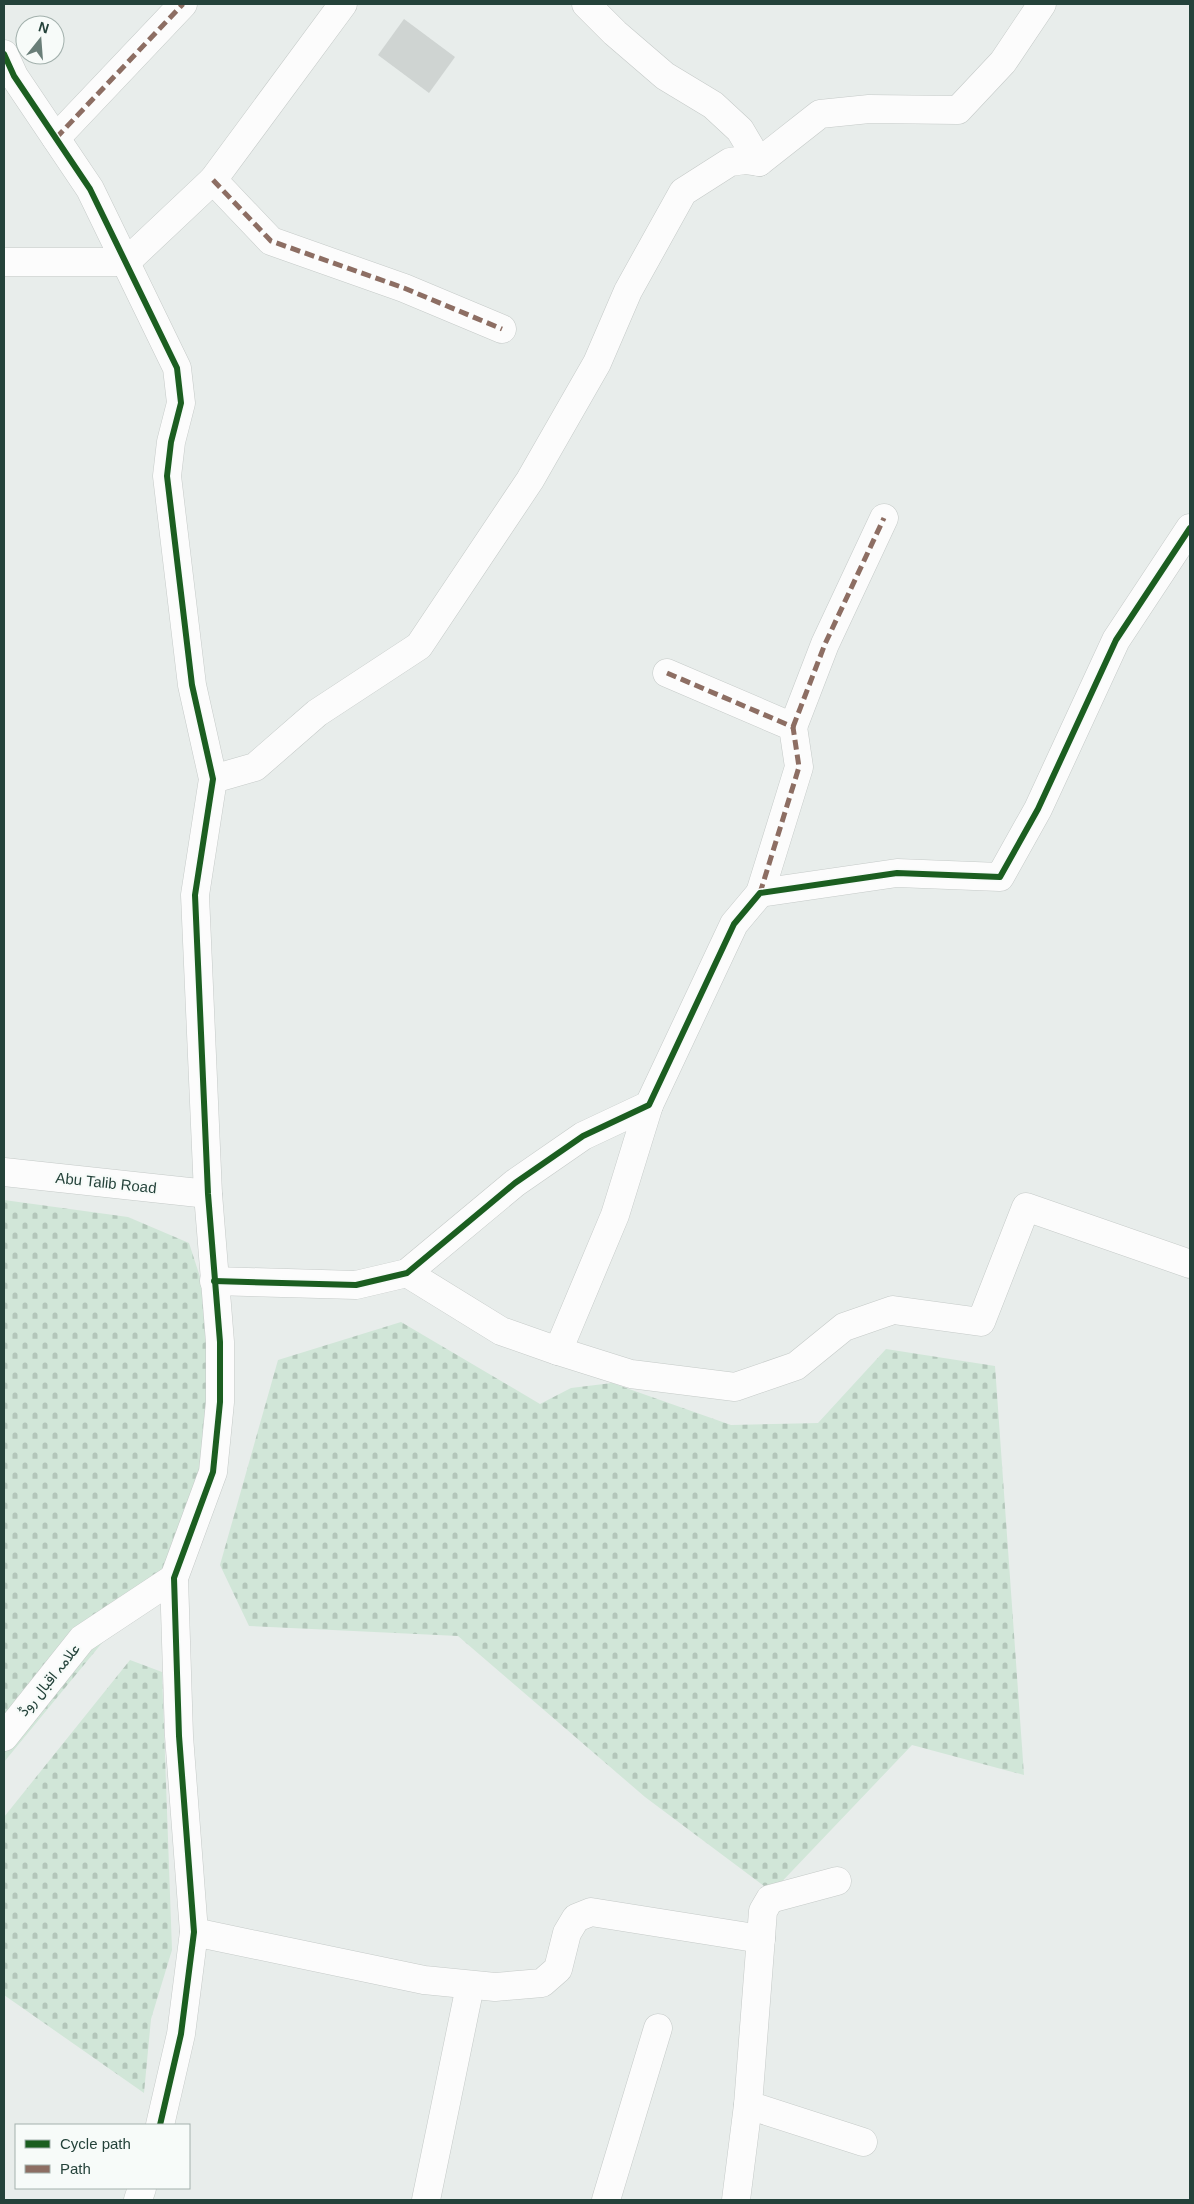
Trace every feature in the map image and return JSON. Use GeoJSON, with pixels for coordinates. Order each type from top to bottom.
{"type":"FeatureCollection","features":[{"type":"Feature","properties":{"kind":"street"},"geometry":{"type":"LineString","coordinates":[[56,138],[182,4]]}},
{"type":"Feature","properties":{"kind":"street"},"geometry":{"type":"LineString","coordinates":[[4,262],[126,262],[213,180],[343,4]]}},
{"type":"Feature","properties":{"kind":"street"},"geometry":{"type":"LineString","coordinates":[[586,4],[615,33],[665,76],[713,105],[740,130],[759,162]]}},
{"type":"Feature","properties":{"kind":"street"},"geometry":{"type":"LineString","coordinates":[[213,780],[255,767],[317,713],[419,646],[530,480],[597,363],[628,291],[683,192],[730,162],[745,160],[759,162],[820,114],[869,109],[958,110],[1003,62],[1042,4]]}},
{"type":"Feature","properties":{"kind":"street"},"geometry":{"type":"LineString","coordinates":[[7,67],[90,189],[177,368],[181,403],[171,442],[167,476],[192,686],[213,780],[195,895],[208,1194],[220,1342],[220,1402],[213,1472],[174,1578],[179,1736],[194,1932],[181,2034],[160,2124]]}},
{"type":"Feature","properties":{"kind":"street"},"geometry":{"type":"LineString","coordinates":[[213,180],[271,241],[404,288],[502,329]]}},
{"type":"Feature","properties":{"kind":"street"},"geometry":{"type":"LineString","coordinates":[[558,1351],[615,1214],[648,1105],[734,924],[760,893],[799,767],[793,727],[825,644],[884,518]]}},
{"type":"Feature","properties":{"kind":"street"},"geometry":{"type":"LineString","coordinates":[[760,893],[897,873],[1000,877],[1038,809],[1116,640],[1190,528]]}},
{"type":"Feature","properties":{"kind":"street"},"geometry":{"type":"LineString","coordinates":[[667,673],[793,727]]}},
{"type":"Feature","properties":{"kind":"street"},"geometry":{"type":"LineString","coordinates":[[214,1281],[356,1285],[407,1273],[515,1183],[584,1136],[648,1105]]}},
{"type":"Feature","properties":{"kind":"street","name":"Abu Talib Road"},"geometry":{"type":"LineString","coordinates":[[4,1172],[208,1194]]}},
{"type":"Feature","properties":{"kind":"street"},"geometry":{"type":"LineString","coordinates":[[407,1273],[501,1331],[558,1351],[631,1374],[735,1387],[796,1366],[844,1327],[893,1310],[981,1322],[1026,1207],[1190,1264]]}},
{"type":"Feature","properties":{"kind":"street","name":"علامہ اقبال روڈ"},"geometry":{"type":"LineString","coordinates":[[4,1737],[82,1640],[174,1578]]}},
{"type":"Feature","properties":{"kind":"street"},"geometry":{"type":"LineString","coordinates":[[736,2200],[748,2105],[763,1911],[770,1899],[838,1881]]}},
{"type":"Feature","properties":{"kind":"street"},"geometry":{"type":"LineString","coordinates":[[194,1932],[424,1980],[495,1987],[542,1983],[558,1969],[567,1933],[576,1918],[591,1912],[761,1939]]}},
{"type":"Feature","properties":{"kind":"street"},"geometry":{"type":"LineString","coordinates":[[426,2200],[470,1986]]}},
{"type":"Feature","properties":{"kind":"street"},"geometry":{"type":"LineString","coordinates":[[606,2200],[658,2028]]}},
{"type":"Feature","properties":{"kind":"street"},"geometry":{"type":"LineString","coordinates":[[748,2105],[863,2142]]}},
{"type":"Feature","properties":{"kind":"green space"},"geometry":{"type":"Polygon","coordinates":[[[4,1200],[128,1217],[189,1243],[214,1320],[209,1446],[176,1553],[4,1762],[4,1200]]]}},
{"type":"Feature","properties":{"kind":"green space"},"geometry":{"type":"Polygon","coordinates":[[[401,1322],[540,1404],[571,1388],[612,1383],[731,1425],[818,1423],[886,1349],[995,1366],[1024,1775],[912,1745],[772,1892],[645,1797],[458,1636],[249,1626],[220,1565],[278,1360],[401,1322]]]}},
{"type":"Feature","properties":{"kind":"green space"},"geometry":{"type":"Polygon","coordinates":[[[130,1660],[162,1672],[172,1950],[151,2019],[144,2093],[4,1995],[4,1817],[130,1660]]]}},
{"type":"Feature","properties":{"kind":"building"},"geometry":{"type":"Polygon","coordinates":[[[404,19],[455,57],[429,93],[378,55],[404,19]]]}},
{"type":"Feature","properties":{"kind":"marked path"},"geometry":{"type":"LineString","coordinates":[[56,138],[183,4]]}},
{"type":"Feature","properties":{"kind":"marked path"},"geometry":{"type":"LineString","coordinates":[[213,180],[271,241],[404,288],[502,329]]}},
{"type":"Feature","properties":{"kind":"marked path"},"geometry":{"type":"LineString","coordinates":[[793,727],[825,644],[884,518]]}},
{"type":"Feature","properties":{"kind":"marked path"},"geometry":{"type":"LineString","coordinates":[[667,673],[793,727],[799,767],[760,893]]}},
{"type":"Feature","properties":{"kind":"cycle path"},"geometry":{"type":"LineString","coordinates":[[4,54],[14,76],[90,189],[177,368],[181,403],[171,442],[167,476],[192,685],[213,779],[195,895],[208,1194],[220,1342],[220,1402],[213,1472],[174,1578],[179,1736],[194,1932],[181,2034],[160,2124]]}},
{"type":"Feature","properties":{"kind":"cycle path"},"geometry":{"type":"LineString","coordinates":[[214,1281],[356,1285],[407,1273],[515,1183],[583,1136],[649,1105],[734,924],[760,893],[897,873],[1000,877],[1038,809],[1116,640],[1190,528]]}}]}
